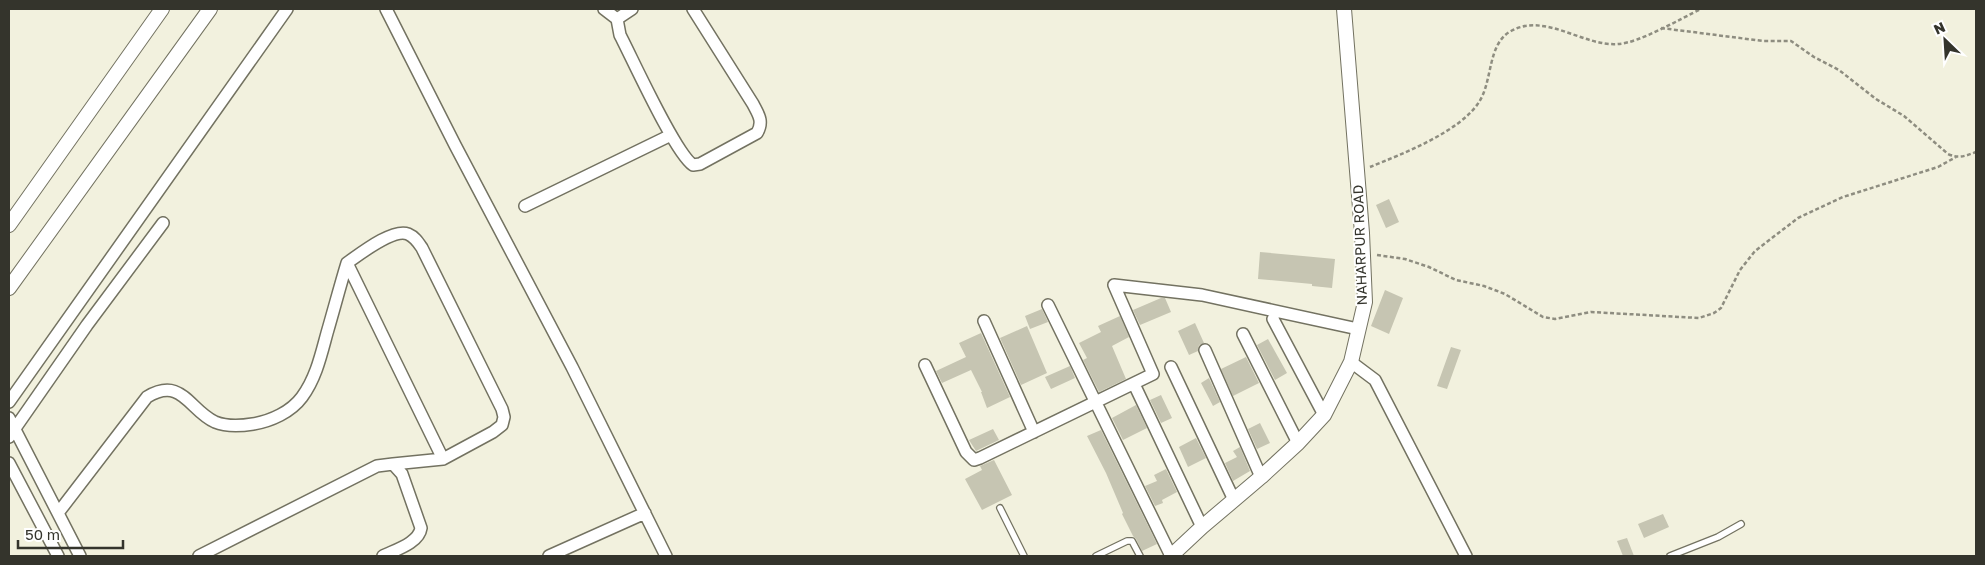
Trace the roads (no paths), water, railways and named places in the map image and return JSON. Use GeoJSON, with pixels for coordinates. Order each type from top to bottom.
{"type":"FeatureCollection","features":[{"type":"Feature","properties":{"kind":"street"},"geometry":{"type":"LineString","coordinates":[[9,225],[162,9]]}},
{"type":"Feature","properties":{"kind":"street"},"geometry":{"type":"LineString","coordinates":[[9,288],[210,9]]}},
{"type":"Feature","properties":{"kind":"street"},"geometry":{"type":"LineString","coordinates":[[9,402],[287,9]]}},
{"type":"Feature","properties":{"kind":"street"},"geometry":{"type":"LineString","coordinates":[[386,9],[572,367],[666,556]]}},
{"type":"Feature","properties":{"kind":"street"},"geometry":{"type":"LineString","coordinates":[[604,9],[617,19],[620,35],[671,135],[687,161],[693,165],[700,164],[757,133],[761,126],[760,118],[753,104],[693,9]]}},
{"type":"Feature","properties":{"kind":"street"},"geometry":{"type":"LineString","coordinates":[[617,19],[632,9]]}},
{"type":"Feature","properties":{"kind":"street","name":"NAHARPUR ROAD"},"geometry":{"type":"LineString","coordinates":[[1171,556],[1298,443],[1324,415],[1351,362],[1365,302],[1363,253],[1344,9]]}},
{"type":"Feature","properties":{"kind":"street"},"geometry":{"type":"LineString","coordinates":[[525,206],[671,135]]}},
{"type":"Feature","properties":{"kind":"street"},"geometry":{"type":"LineString","coordinates":[[12,433],[87,325],[163,223]]}},
{"type":"Feature","properties":{"kind":"street"},"geometry":{"type":"LineString","coordinates":[[58,512],[147,397],[158,390],[169,390],[181,395],[215,422],[237,427],[260,423],[285,413],[302,398],[316,372],[347,263],[397,233],[406,233],[415,237],[502,409],[504,417],[502,425],[494,432],[443,459],[377,466],[199,556]]}},
{"type":"Feature","properties":{"kind":"street"},"geometry":{"type":"LineString","coordinates":[[347,263],[443,459]]}},
{"type":"Feature","properties":{"kind":"street"},"geometry":{"type":"LineString","coordinates":[[924,365],[966,452],[974,460],[1153,374],[1114,285],[1202,295],[1358,330]]}},
{"type":"Feature","properties":{"kind":"street"},"geometry":{"type":"LineString","coordinates":[[1048,305],[1171,556]]}},
{"type":"Feature","properties":{"kind":"street"},"geometry":{"type":"LineString","coordinates":[[1272,319],[1324,415]]}},
{"type":"Feature","properties":{"kind":"street"},"geometry":{"type":"LineString","coordinates":[[984,321],[1034,432]]}},
{"type":"Feature","properties":{"kind":"street"},"geometry":{"type":"LineString","coordinates":[[1243,334],[1298,443]]}},
{"type":"Feature","properties":{"kind":"street"},"geometry":{"type":"LineString","coordinates":[[1205,350],[1261,477]]}},
{"type":"Feature","properties":{"kind":"street"},"geometry":{"type":"LineString","coordinates":[[1351,362],[1375,380],[1466,556]]}},
{"type":"Feature","properties":{"kind":"street"},"geometry":{"type":"LineString","coordinates":[[1171,367],[1234,500]]}},
{"type":"Feature","properties":{"kind":"street"},"geometry":{"type":"LineString","coordinates":[[1134,384],[1202,527]]}},
{"type":"Feature","properties":{"kind":"street"},"geometry":{"type":"LineString","coordinates":[[9,418],[12,433],[58,512],[80,556]]}},
{"type":"Feature","properties":{"kind":"street"},"geometry":{"type":"LineString","coordinates":[[9,463],[58,556]]}},
{"type":"Feature","properties":{"kind":"street"},"geometry":{"type":"LineString","coordinates":[[383,556],[414,540],[420,534],[422,528],[402,474],[393,464]]}},
{"type":"Feature","properties":{"kind":"street"},"geometry":{"type":"LineString","coordinates":[[549,556],[645,513]]}},
{"type":"Feature","properties":{"kind":"lane"},"geometry":{"type":"LineString","coordinates":[[1000,508],[1024,556]]}},
{"type":"Feature","properties":{"kind":"lane"},"geometry":{"type":"LineString","coordinates":[[1670,556],[1718,537],[1741,524]]}},
{"type":"Feature","properties":{"kind":"lane"},"geometry":{"type":"LineString","coordinates":[[1096,556],[1127,541],[1132,541],[1140,556]]}}]}
